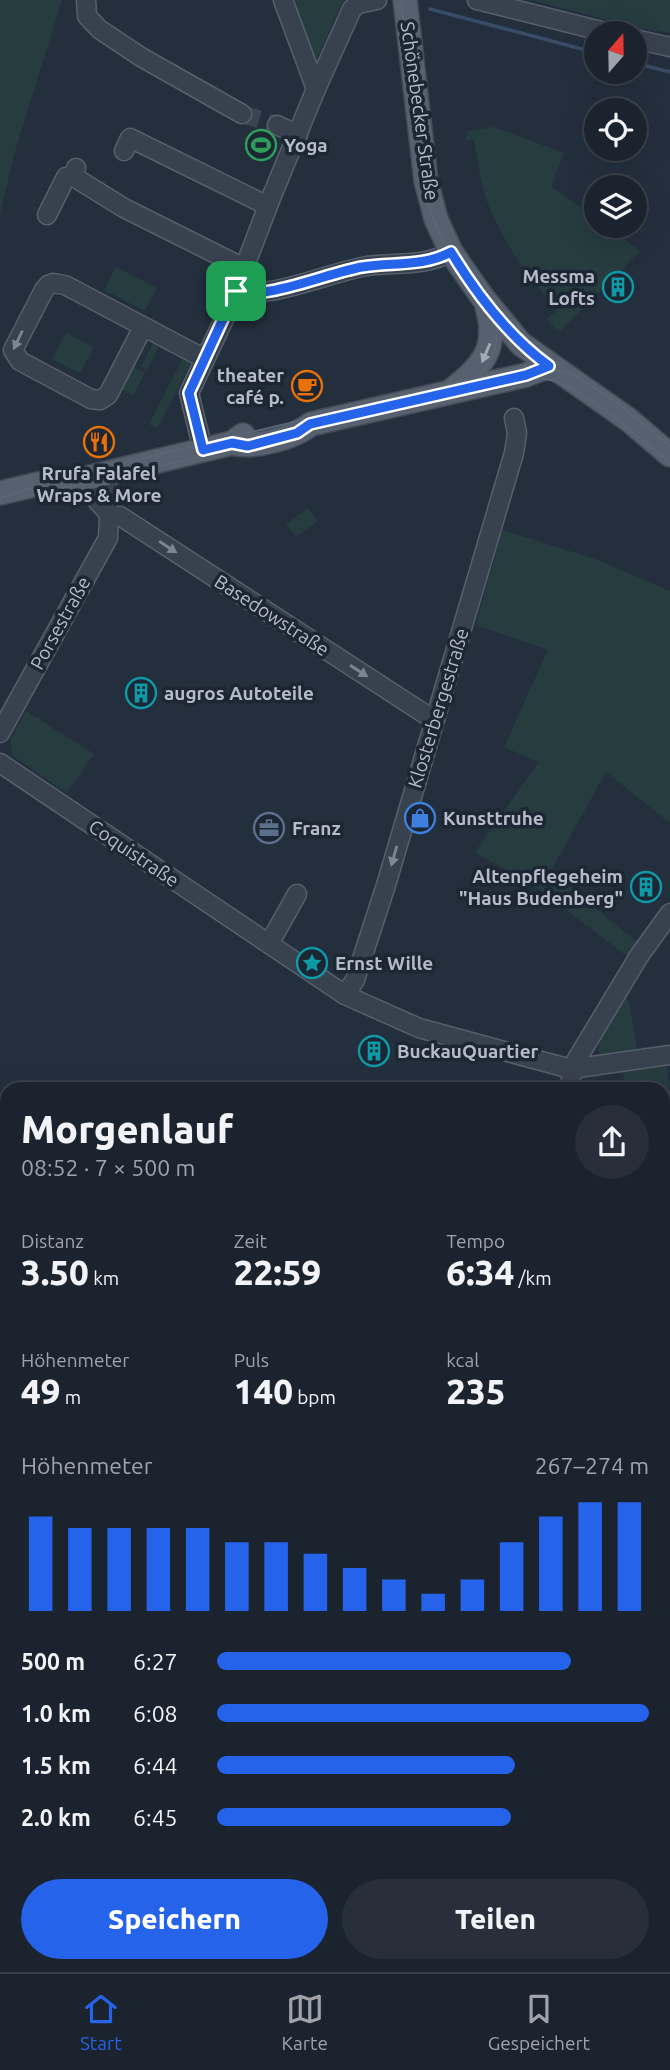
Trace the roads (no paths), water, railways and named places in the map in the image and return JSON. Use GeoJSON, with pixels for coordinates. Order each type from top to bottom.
{"type":"FeatureCollection","features":[{"type":"Feature","properties":{"kind":"main road","name":"Schönebecker Straße"},"geometry":{"type":"LineString","coordinates":[[405,0],[426,181],[436,219],[451,252],[514,337],[549,366],[614,409],[670,455]]}},
{"type":"Feature","properties":{"kind":"main road"},"geometry":{"type":"LineString","coordinates":[[449,392],[477,369],[488,351],[491,325],[485,301]]}},
{"type":"Feature","properties":{"kind":"main road"},"geometry":{"type":"LineString","coordinates":[[0,505],[53,492],[62,484],[232,443],[245,433],[293,422],[310,424],[526,375],[549,366]]}},
{"type":"Feature","properties":{"kind":"main road"},"geometry":{"type":"LineString","coordinates":[[0,493],[51,481],[62,484]]}},
{"type":"Feature","properties":{"kind":"street"},"geometry":{"type":"LineString","coordinates":[[86,0],[87,16],[99,29],[141,57],[242,114]]}},
{"type":"Feature","properties":{"kind":"street"},"geometry":{"type":"LineString","coordinates":[[283,0],[316,89]]}},
{"type":"Feature","properties":{"kind":"street"},"geometry":{"type":"LineString","coordinates":[[203,450],[189,393],[236,291],[316,89],[353,8],[377,0]]}},
{"type":"Feature","properties":{"kind":"street"},"geometry":{"type":"LineString","coordinates":[[477,0],[584,27]]}},
{"type":"Feature","properties":{"kind":"street"},"geometry":{"type":"LineString","coordinates":[[648,42],[670,47]]}},
{"type":"Feature","properties":{"kind":"street"},"geometry":{"type":"LineString","coordinates":[[276,125],[298,135]]}},
{"type":"Feature","properties":{"kind":"street"},"geometry":{"type":"LineString","coordinates":[[124,151],[130,138],[268,206]]}},
{"type":"Feature","properties":{"kind":"street"},"geometry":{"type":"LineString","coordinates":[[47,215],[66,177],[75,173],[124,208],[244,268]]}},
{"type":"Feature","properties":{"kind":"street"},"geometry":{"type":"LineString","coordinates":[[236,291],[255,294],[364,267],[433,261],[451,252]]}},
{"type":"Feature","properties":{"kind":"street"},"geometry":{"type":"LineString","coordinates":[[143,327],[108,395],[100,400],[91,399],[20,361],[14,354],[13,347],[44,290],[53,283],[65,285],[205,359]]}},
{"type":"Feature","properties":{"kind":"street","name":"Klosterbergestraße"},"geometry":{"type":"LineString","coordinates":[[345,995],[355,980],[382,897],[514,453],[517,433],[514,418]]}},
{"type":"Feature","properties":{"kind":"street","name":"Porsestraße"},"geometry":{"type":"LineString","coordinates":[[0,733],[108,538],[110,498],[108,487],[98,475]]}},
{"type":"Feature","properties":{"kind":"street","name":"Basedowstraße"},"geometry":{"type":"LineString","coordinates":[[108,512],[120,516],[434,720]]}},
{"type":"Feature","properties":{"kind":"street","name":"Coquistraße"},"geometry":{"type":"LineString","coordinates":[[0,763],[345,995],[419,1028],[571,1069]]}},
{"type":"Feature","properties":{"kind":"street"},"geometry":{"type":"LineString","coordinates":[[269,944],[297,894]]}},
{"type":"Feature","properties":{"kind":"street"},"geometry":{"type":"LineString","coordinates":[[571,1082],[571,1069],[639,956],[670,913]]}},
{"type":"Feature","properties":{"kind":"street"},"geometry":{"type":"LineString","coordinates":[[571,1069],[670,1055]]}},
{"type":"Feature","properties":{"kind":"waterway"},"geometry":{"type":"LineString","coordinates":[[430,9],[584,50]]}},
{"type":"Feature","properties":{"kind":"waterway"},"geometry":{"type":"LineString","coordinates":[[648,66],[670,72]]}},
{"type":"Feature","properties":{"kind":"tunnel"},"geometry":{"type":"LineString","coordinates":[[242,114],[277,125]]}},
{"type":"Feature","properties":{"kind":"tram line"},"geometry":{"type":"LineString","coordinates":[[401,0],[421,171],[436,226],[453,259],[485,306],[512,339],[543,369]]}},
{"type":"Feature","properties":{"kind":"tram line"},"geometry":{"type":"LineString","coordinates":[[476,378],[494,351],[496,319]]}},
{"type":"Feature","properties":{"kind":"tram line"},"geometry":{"type":"LineString","coordinates":[[528,344],[620,405],[670,446]]}},
{"type":"Feature","properties":{"kind":"tram line"},"geometry":{"type":"LineString","coordinates":[[0,498],[66,477],[513,369],[550,368],[585,382]]}},
{"type":"Feature","properties":{"kind":"tram line"},"geometry":{"type":"LineString","coordinates":[[524,375],[555,381],[574,390]]}},
{"type":"Feature","properties":{"kind":"tram line"},"geometry":{"type":"LineString","coordinates":[[566,384],[617,419],[670,463]]}},
{"type":"Feature","properties":{"kind":"tram line"},"geometry":{"type":"LineString","coordinates":[[32,495],[249,446],[310,426]]}},
{"type":"Feature","properties":{"kind":"place","name":"Yoga"},"geometry":{"type":"Point","coordinates":[261,145]}},
{"type":"Feature","properties":{"kind":"place","name":"Messma Lofts"},"geometry":{"type":"Point","coordinates":[618,287]}},
{"type":"Feature","properties":{"kind":"place","name":"theater café p."},"geometry":{"type":"Point","coordinates":[307,386]}},
{"type":"Feature","properties":{"kind":"place","name":"Rrufa Falafel Wraps & More"},"geometry":{"type":"Point","coordinates":[99,442]}},
{"type":"Feature","properties":{"kind":"place","name":"augros Autoteile"},"geometry":{"type":"Point","coordinates":[141,693]}},
{"type":"Feature","properties":{"kind":"place","name":"Kunsttruhe"},"geometry":{"type":"Point","coordinates":[420,818]}},
{"type":"Feature","properties":{"kind":"place","name":"Franz"},"geometry":{"type":"Point","coordinates":[269,828]}},
{"type":"Feature","properties":{"kind":"place","name":"Altenpflegeheim \"Haus Budenberg\""},"geometry":{"type":"Point","coordinates":[646,887]}},
{"type":"Feature","properties":{"kind":"place","name":"Ernst Wille"},"geometry":{"type":"Point","coordinates":[312,963]}},
{"type":"Feature","properties":{"kind":"place","name":"BuckauQuartier"},"geometry":{"type":"Point","coordinates":[374,1051]}}]}
